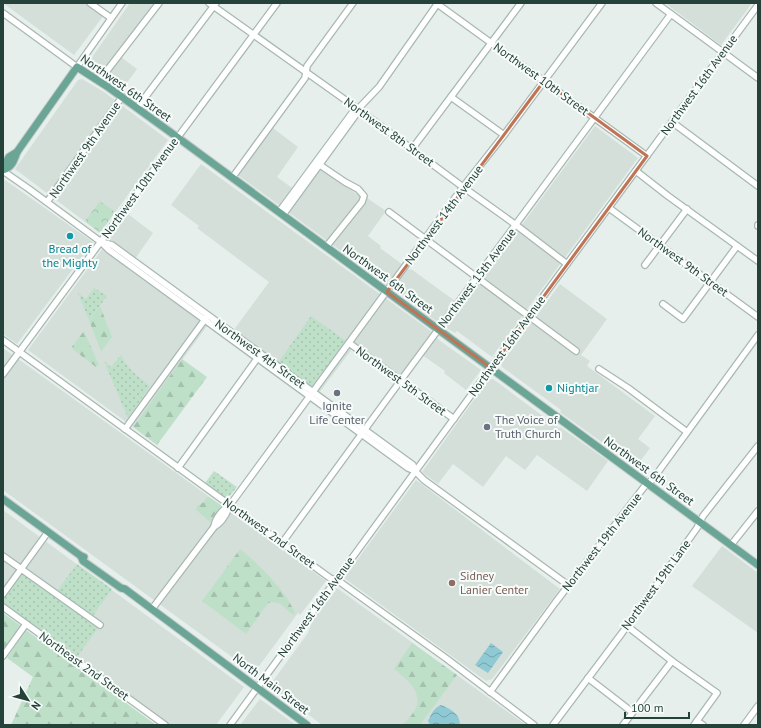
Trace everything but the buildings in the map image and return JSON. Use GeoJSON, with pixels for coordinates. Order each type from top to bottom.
{"type":"FeatureCollection","features":[{"type":"Feature","properties":{"kind":"main road","name":"Northwest 6th Street"},"geometry":{"type":"LineString","coordinates":[[77,67],[122,97],[177,137],[758,565]]}},
{"type":"Feature","properties":{"kind":"main road"},"geometry":{"type":"LineString","coordinates":[[3,170],[9,168],[14,162],[17,152],[77,67]]}},
{"type":"Feature","properties":{"kind":"main road","name":"North Main Street"},"geometry":{"type":"LineString","coordinates":[[3,499],[81,556],[86,557],[107,572],[124,585],[125,589],[307,725]]}},
{"type":"Feature","properties":{"kind":"street"},"geometry":{"type":"LineString","coordinates":[[90,3],[111,18]]}},
{"type":"Feature","properties":{"kind":"street"},"geometry":{"type":"LineString","coordinates":[[77,67],[122,3]]}},
{"type":"Feature","properties":{"kind":"street"},"geometry":{"type":"LineString","coordinates":[[99,81],[158,3]]}},
{"type":"Feature","properties":{"kind":"street","name":"Northwest 10th Avenue"},"geometry":{"type":"LineString","coordinates":[[3,374],[277,3]]}},
{"type":"Feature","properties":{"kind":"street"},"geometry":{"type":"LineString","coordinates":[[232,178],[305,78],[307,66],[352,3]]}},
{"type":"Feature","properties":{"kind":"street"},"geometry":{"type":"LineString","coordinates":[[281,214],[318,163],[355,116],[358,109],[379,87],[437,3]]}},
{"type":"Feature","properties":{"kind":"street","name":"Northwest 10th Street"},"geometry":{"type":"LineString","coordinates":[[437,3],[647,156]]}},
{"type":"Feature","properties":{"kind":"street"},"geometry":{"type":"LineString","coordinates":[[412,149],[521,3]]}},
{"type":"Feature","properties":{"kind":"street","name":"Northwest 14th Avenue"},"geometry":{"type":"LineString","coordinates":[[152,609],[214,527],[218,525],[228,512],[230,505],[463,187],[504,136],[602,3]]}},
{"type":"Feature","properties":{"kind":"street"},"geometry":{"type":"LineString","coordinates":[[656,3],[758,78]]}},
{"type":"Feature","properties":{"kind":"street","name":"Northwest 8th Street"},"geometry":{"type":"LineString","coordinates":[[213,4],[253,35],[358,109],[567,264]]}},
{"type":"Feature","properties":{"kind":"street","name":"Northwest 9th Avenue"},"geometry":{"type":"LineString","coordinates":[[137,108],[213,4]]}},
{"type":"Feature","properties":{"kind":"street","name":"Northwest 16th Avenue"},"geometry":{"type":"LineString","coordinates":[[230,725],[490,368],[758,5]]}},
{"type":"Feature","properties":{"kind":"street","name":"Northwest 6th Street"},"geometry":{"type":"LineString","coordinates":[[3,13],[77,67]]}},
{"type":"Feature","properties":{"kind":"street","name":"Northwest 15th Avenue"},"geometry":{"type":"LineString","coordinates":[[282,543],[671,14]]}},
{"type":"Feature","properties":{"kind":"street","name":"Northwest 9th Avenue"},"geometry":{"type":"LineString","coordinates":[[47,202],[122,97]]}},
{"type":"Feature","properties":{"kind":"street"},"geometry":{"type":"LineString","coordinates":[[451,97],[504,136]]}},
{"type":"Feature","properties":{"kind":"street"},"geometry":{"type":"LineString","coordinates":[[672,122],[758,186]]}},
{"type":"Feature","properties":{"kind":"street"},"geometry":{"type":"LineString","coordinates":[[318,163],[345,182],[358,189],[364,196],[362,202],[326,247]]}},
{"type":"Feature","properties":{"kind":"street","name":"Northwest 4th Street"},"geometry":{"type":"LineString","coordinates":[[3,170],[101,242],[108,250],[129,261],[312,395],[361,435],[408,468],[415,471],[424,480],[568,585]]}},
{"type":"Feature","properties":{"kind":"street"},"geometry":{"type":"LineString","coordinates":[[636,171],[758,261]]}},
{"type":"Feature","properties":{"kind":"street","name":"Northwest 9th Street"},"geometry":{"type":"LineString","coordinates":[[608,208],[758,317]]}},
{"type":"Feature","properties":{"kind":"street"},"geometry":{"type":"LineString","coordinates":[[645,265],[687,209]]}},
{"type":"Feature","properties":{"kind":"street"},"geometry":{"type":"LineString","coordinates":[[388,212],[576,351]]}},
{"type":"Feature","properties":{"kind":"street"},"geometry":{"type":"LineString","coordinates":[[663,304],[683,319],[737,246]]}},
{"type":"Feature","properties":{"kind":"street"},"geometry":{"type":"LineString","coordinates":[[125,429],[206,318]]}},
{"type":"Feature","properties":{"kind":"street","name":"Northwest 19th Avenue"},"geometry":{"type":"LineString","coordinates":[[490,692],[568,585],[688,432],[758,335]]}},
{"type":"Feature","properties":{"kind":"street","name":"Northwest 2nd Street"},"geometry":{"type":"LineString","coordinates":[[3,340],[330,578],[336,580],[418,638],[534,725]]}},
{"type":"Feature","properties":{"kind":"street","name":"Northwest 5th Street"},"geometry":{"type":"LineString","coordinates":[[349,343],[454,418]]}},
{"type":"Feature","properties":{"kind":"street"},"geometry":{"type":"LineString","coordinates":[[178,468],[259,356]]}},
{"type":"Feature","properties":{"kind":"street"},"geometry":{"type":"LineString","coordinates":[[599,369],[688,432]]}},
{"type":"Feature","properties":{"kind":"street","name":"Northwest 4th Street"},"geometry":{"type":"LineString","coordinates":[[312,395],[365,429],[413,465],[415,471]]}},
{"type":"Feature","properties":{"kind":"street","name":"Northwest 19th Lane"},"geometry":{"type":"LineString","coordinates":[[553,725],[627,626],[697,528],[703,516],[758,446]]}},
{"type":"Feature","properties":{"kind":"street"},"geometry":{"type":"LineString","coordinates":[[731,545],[758,512]]}},
{"type":"Feature","properties":{"kind":"street"},"geometry":{"type":"LineString","coordinates":[[3,594],[48,532]]}},
{"type":"Feature","properties":{"kind":"street"},"geometry":{"type":"LineString","coordinates":[[3,556],[100,626]]}},
{"type":"Feature","properties":{"kind":"street","name":"Northeast 2nd Street"},"geometry":{"type":"LineString","coordinates":[[3,607],[165,725]]}},
{"type":"Feature","properties":{"kind":"street"},"geometry":{"type":"LineString","coordinates":[[3,656],[26,624]]}},
{"type":"Feature","properties":{"kind":"street"},"geometry":{"type":"LineString","coordinates":[[627,626],[672,661],[717,693],[696,723],[703,725]]}},
{"type":"Feature","properties":{"kind":"street"},"geometry":{"type":"LineString","coordinates":[[623,725],[672,661]]}},
{"type":"Feature","properties":{"kind":"street"},"geometry":{"type":"LineString","coordinates":[[588,678],[632,712]]}},
{"type":"Feature","properties":{"kind":"street"},"geometry":{"type":"LineString","coordinates":[[744,725],[758,706]]}},
{"type":"Feature","properties":{"kind":"highlighted area"},"geometry":{"type":"Polygon","coordinates":[[[544,81],[647,156],[491,368],[387,292],[544,81]]]}},
{"type":"Feature","properties":{"kind":"shaded area"},"geometry":{"type":"Polygon","coordinates":[[[3,3],[95,3],[107,11],[74,55],[3,3]]]}},
{"type":"Feature","properties":{"kind":"shaded area"},"geometry":{"type":"Polygon","coordinates":[[[130,3],[156,3],[118,55],[137,69],[123,88],[88,63],[130,3]]]}},
{"type":"Feature","properties":{"kind":"shaded area"},"geometry":{"type":"Polygon","coordinates":[[[665,3],[752,3],[721,45],[665,3]]]}},
{"type":"Feature","properties":{"kind":"shaded area"},"geometry":{"type":"Polygon","coordinates":[[[82,79],[104,92],[168,140],[100,233],[15,169],[78,80],[82,79]]]}},
{"type":"Feature","properties":{"kind":"shaded area"},"geometry":{"type":"Polygon","coordinates":[[[595,126],[638,158],[492,357],[457,331],[455,333],[439,323],[238,175],[273,128],[298,147],[277,177],[302,195],[321,168],[365,200],[367,198],[386,211],[368,236],[381,246],[380,248],[462,306],[595,126]]]}},
{"type":"Feature","properties":{"kind":"shaded area"},"geometry":{"type":"Polygon","coordinates":[[[201,164],[432,332],[439,340],[481,370],[466,390],[444,373],[445,371],[418,352],[396,381],[352,349],[319,393],[233,331],[269,282],[197,228],[199,226],[171,205],[201,164]]]}},
{"type":"Feature","properties":{"kind":"shaded area"},"geometry":{"type":"Polygon","coordinates":[[[5,180],[93,242],[17,344],[3,334],[3,182],[5,180]]]}},
{"type":"Feature","properties":{"kind":"shaded area"},"geometry":{"type":"Polygon","coordinates":[[[128,214],[153,233],[128,269],[207,326],[133,427],[28,350],[128,214]]]}},
{"type":"Feature","properties":{"kind":"shaded area"},"geometry":{"type":"Polygon","coordinates":[[[560,284],[607,319],[581,355],[590,361],[587,366],[655,416],[638,439],[650,448],[636,467],[560,412],[561,410],[502,367],[501,364],[560,284]]]}},
{"type":"Feature","properties":{"kind":"shaded area"},"geometry":{"type":"Polygon","coordinates":[[[3,348],[326,581],[300,615],[298,613],[254,673],[3,490],[3,348]]]}},
{"type":"Feature","properties":{"kind":"shaded area"},"geometry":{"type":"Polygon","coordinates":[[[489,379],[493,379],[559,428],[560,427],[608,461],[587,491],[537,455],[525,470],[506,456],[483,487],[453,464],[438,484],[422,472],[489,379]]]}},
{"type":"Feature","properties":{"kind":"shaded area","name":"Sidney Lanier Center"},"geometry":{"type":"Polygon","coordinates":[[[416,480],[560,589],[492,679],[486,681],[344,578],[416,480]]]}},
{"type":"Feature","properties":{"kind":"shaded area"},"geometry":{"type":"Polygon","coordinates":[[[3,510],[244,687],[216,725],[170,725],[3,603],[3,510]]]}},
{"type":"Feature","properties":{"kind":"shaded area"},"geometry":{"type":"Polygon","coordinates":[[[722,546],[758,573],[758,633],[692,586],[722,546]]]}},
{"type":"Feature","properties":{"kind":"shaded area"},"geometry":{"type":"Polygon","coordinates":[[[337,588],[526,725],[322,725],[270,685],[308,633],[312,621],[337,588]]]}},
{"type":"Feature","properties":{"kind":"shaded area"},"geometry":{"type":"Polygon","coordinates":[[[260,699],[296,725],[240,725],[260,699]]]}},
{"type":"Feature","properties":{"kind":"green space"},"geometry":{"type":"Polygon","coordinates":[[[100,201],[115,212],[100,233],[85,221],[100,201]]]}},
{"type":"Feature","properties":{"kind":"green space"},"geometry":{"type":"Polygon","coordinates":[[[94,288],[107,296],[89,320],[78,293],[86,299],[94,288]]]}},
{"type":"Feature","properties":{"kind":"green space"},"geometry":{"type":"Polygon","coordinates":[[[100,306],[112,337],[101,352],[89,320],[100,306]]]}},
{"type":"Feature","properties":{"kind":"green space"},"geometry":{"type":"Polygon","coordinates":[[[311,316],[346,341],[312,388],[278,363],[311,316]]]}},
{"type":"Feature","properties":{"kind":"green space"},"geometry":{"type":"Polygon","coordinates":[[[84,331],[99,365],[96,367],[71,348],[84,331]]]}},
{"type":"Feature","properties":{"kind":"green space"},"geometry":{"type":"Polygon","coordinates":[[[121,355],[130,369],[150,386],[128,418],[104,361],[111,367],[121,355]]]}},
{"type":"Feature","properties":{"kind":"green space"},"geometry":{"type":"Polygon","coordinates":[[[182,359],[207,377],[157,445],[133,427],[182,359]]]}},
{"type":"Feature","properties":{"kind":"green space"},"geometry":{"type":"Polygon","coordinates":[[[214,471],[237,487],[227,499],[205,483],[214,471]]]}},
{"type":"Feature","properties":{"kind":"green space"},"geometry":{"type":"Polygon","coordinates":[[[209,497],[222,506],[210,522],[196,510],[197,506],[209,497]]]}},
{"type":"Feature","properties":{"kind":"green space"},"geometry":{"type":"Polygon","coordinates":[[[240,549],[279,587],[291,605],[295,613],[294,615],[280,604],[273,602],[268,603],[246,634],[202,601],[240,549]]]}},
{"type":"Feature","properties":{"kind":"green space"},"geometry":{"type":"Polygon","coordinates":[[[77,564],[112,589],[92,617],[57,591],[77,564]]]}},
{"type":"Feature","properties":{"kind":"green space"},"geometry":{"type":"Polygon","coordinates":[[[22,572],[99,627],[77,657],[3,603],[3,598],[22,572]]]}},
{"type":"Feature","properties":{"kind":"green space"},"geometry":{"type":"Polygon","coordinates":[[[3,613],[21,626],[4,651],[3,650],[3,613]]]}},
{"type":"Feature","properties":{"kind":"green space"},"geometry":{"type":"Polygon","coordinates":[[[26,630],[156,725],[11,725],[33,677],[7,658],[26,630]]]}},
{"type":"Feature","properties":{"kind":"green space"},"geometry":{"type":"Polygon","coordinates":[[[412,643],[457,675],[420,725],[402,725],[415,709],[417,695],[409,682],[394,669],[412,643]]]}},
{"type":"Feature","properties":{"kind":"water"},"geometry":{"type":"Polygon","coordinates":[[[491,643],[503,652],[488,673],[475,665],[491,643]]]}},
{"type":"Feature","properties":{"kind":"water"},"geometry":{"type":"Polygon","coordinates":[[[441,705],[457,715],[460,725],[430,725],[428,721],[436,708],[441,705]]]}},
{"type":"Feature","properties":{"kind":"place","name":"Bread of the Mighty"},"geometry":{"type":"Point","coordinates":[70,236]}},
{"type":"Feature","properties":{"kind":"place","name":"Nightjar"},"geometry":{"type":"Point","coordinates":[549,388]}},
{"type":"Feature","properties":{"kind":"place","name":"Ignite Life Center"},"geometry":{"type":"Point","coordinates":[337,393]}},
{"type":"Feature","properties":{"kind":"place","name":"The Voice of Truth Church"},"geometry":{"type":"Point","coordinates":[487,427]}},
{"type":"Feature","properties":{"kind":"place","name":"Sidney Lanier Center"},"geometry":{"type":"Point","coordinates":[452,583]}}]}
